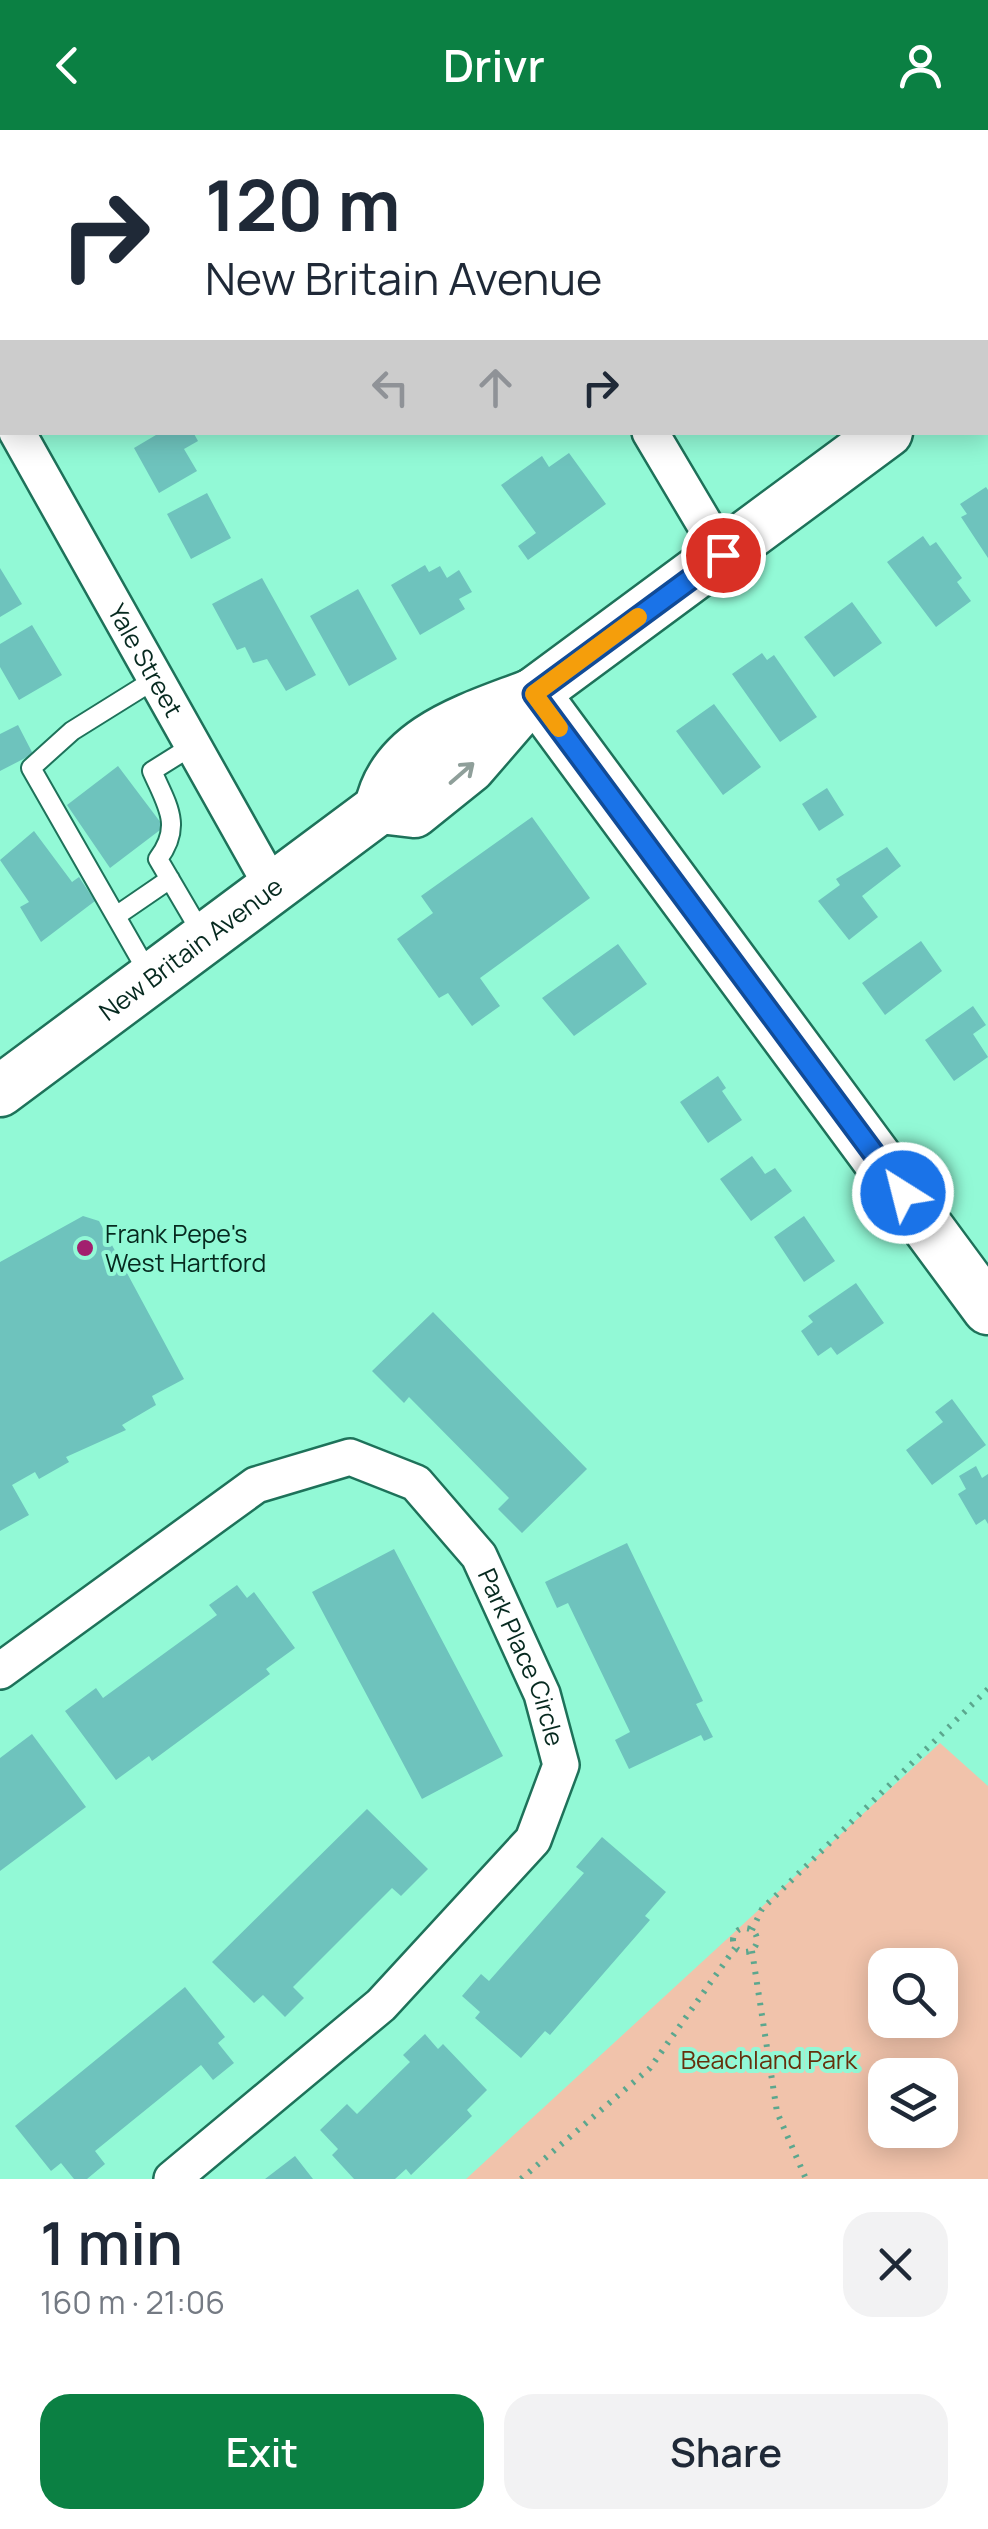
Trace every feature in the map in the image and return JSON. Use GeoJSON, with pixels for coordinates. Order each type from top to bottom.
{"type":"FeatureCollection","features":[{"type":"Feature","properties":{"kind":"main road","name":"New Britain Avenue"},"geometry":{"type":"LineString","coordinates":[[0,1091],[380,808],[386,779],[442,729],[534,694],[883,435]]}},
{"type":"Feature","properties":{"kind":"main road"},"geometry":{"type":"LineString","coordinates":[[534,694],[988,1308]]}},
{"type":"Feature","properties":{"kind":"street","name":"Yale Street"},"geometry":{"type":"LineString","coordinates":[[19,435],[273,888]]}},
{"type":"Feature","properties":{"kind":"street"},"geometry":{"type":"LineString","coordinates":[[652,435],[723,555]]}},
{"type":"Feature","properties":{"kind":"street","name":"Park Place Circle"},"geometry":{"type":"LineString","coordinates":[[0,1671],[256,1485],[350,1457],[416,1483],[479,1556],[542,1694],[562,1765],[533,1840],[381,2005],[172,2179]]}},
{"type":"Feature","properties":{"kind":"lane"},"geometry":{"type":"LineString","coordinates":[[152,979],[32,768],[72,731],[157,678]]}},
{"type":"Feature","properties":{"kind":"lane"},"geometry":{"type":"LineString","coordinates":[[195,744],[152,771],[174,822],[172,841],[158,858],[205,940]]}},
{"type":"Feature","properties":{"kind":"lane"},"geometry":{"type":"LineString","coordinates":[[116,916],[170,879]]}},
{"type":"Feature","properties":{"kind":"path"},"geometry":{"type":"LineString","coordinates":[[752,1930],[762,1909],[988,1688]]}},
{"type":"Feature","properties":{"kind":"path"},"geometry":{"type":"LineString","coordinates":[[521,2179],[650,2068],[735,1948],[737,1930],[752,1930]]}},
{"type":"Feature","properties":{"kind":"path"},"geometry":{"type":"LineString","coordinates":[[752,1930],[758,1940],[752,1951],[777,2112],[806,2179]]}},
{"type":"Feature","properties":{"kind":"path"},"geometry":{"type":"LineString","coordinates":[[735,1948],[752,1951]]}},
{"type":"Feature","properties":{"kind":"green space","name":"Beachland Park"},"geometry":{"type":"Polygon","coordinates":[[[940,1743],[988,1786],[988,2179],[466,2179],[940,1743]]]}},
{"type":"Feature","properties":{"kind":"building"},"geometry":{"type":"Polygon","coordinates":[[[156,435],[195,435],[198,441],[184,449],[197,471],[159,493],[134,448],[156,435]]]}},
{"type":"Feature","properties":{"kind":"building"},"geometry":{"type":"Polygon","coordinates":[[[569,453],[606,504],[528,560],[518,546],[536,533],[501,485],[542,456],[549,467],[569,453]]]}},
{"type":"Feature","properties":{"kind":"building"},"geometry":{"type":"Polygon","coordinates":[[[986,487],[988,558],[961,517],[967,514],[960,504],[986,487]]]}},
{"type":"Feature","properties":{"kind":"building"},"geometry":{"type":"Polygon","coordinates":[[[207,493],[231,538],[191,559],[167,514],[207,493]]]}},
{"type":"Feature","properties":{"kind":"building"},"geometry":{"type":"Polygon","coordinates":[[[923,536],[930,546],[936,542],[962,578],[957,582],[971,601],[936,627],[887,562],[923,536]]]}},
{"type":"Feature","properties":{"kind":"building"},"geometry":{"type":"Polygon","coordinates":[[[425,565],[429,572],[440,566],[447,578],[459,570],[472,592],[459,599],[465,609],[420,635],[391,585],[425,565]]]}},
{"type":"Feature","properties":{"kind":"building"},"geometry":{"type":"Polygon","coordinates":[[[0,568],[22,604],[0,617],[0,568]]]}},
{"type":"Feature","properties":{"kind":"building"},"geometry":{"type":"Polygon","coordinates":[[[262,578],[316,675],[286,691],[267,659],[253,663],[245,647],[237,650],[212,604],[262,578]]]}},
{"type":"Feature","properties":{"kind":"building"},"geometry":{"type":"Polygon","coordinates":[[[358,589],[397,659],[349,686],[310,616],[358,589]]]}},
{"type":"Feature","properties":{"kind":"building"},"geometry":{"type":"Polygon","coordinates":[[[852,602],[882,643],[834,677],[804,637],[852,602]]]}},
{"type":"Feature","properties":{"kind":"building"},"geometry":{"type":"Polygon","coordinates":[[[32,625],[62,675],[19,700],[0,667],[0,644],[32,625]]]}},
{"type":"Feature","properties":{"kind":"building"},"geometry":{"type":"Polygon","coordinates":[[[762,653],[767,660],[774,655],[817,717],[780,742],[732,674],[762,653]]]}},
{"type":"Feature","properties":{"kind":"building"},"geometry":{"type":"Polygon","coordinates":[[[714,704],[761,767],[723,795],[676,731],[714,704]]]}},
{"type":"Feature","properties":{"kind":"building"},"geometry":{"type":"Polygon","coordinates":[[[18,725],[33,754],[0,771],[0,734],[18,725]]]}},
{"type":"Feature","properties":{"kind":"building"},"geometry":{"type":"Polygon","coordinates":[[[118,766],[164,827],[110,868],[67,805],[118,766]]]}},
{"type":"Feature","properties":{"kind":"building"},"geometry":{"type":"Polygon","coordinates":[[[827,788],[844,815],[819,831],[802,804],[827,788]]]}},
{"type":"Feature","properties":{"kind":"building"},"geometry":{"type":"Polygon","coordinates":[[[532,817],[590,898],[480,978],[500,1006],[472,1026],[448,993],[439,998],[397,939],[433,913],[421,896],[532,817]]]}},
{"type":"Feature","properties":{"kind":"building"},"geometry":{"type":"Polygon","coordinates":[[[34,831],[72,882],[79,877],[95,901],[41,942],[20,907],[29,902],[0,860],[34,831]]]}},
{"type":"Feature","properties":{"kind":"building"},"geometry":{"type":"Polygon","coordinates":[[[887,847],[901,866],[862,896],[878,917],[849,940],[818,901],[840,885],[836,879],[887,847]]]}},
{"type":"Feature","properties":{"kind":"building"},"geometry":{"type":"Polygon","coordinates":[[[921,941],[942,971],[885,1015],[862,983],[921,941]]]}},
{"type":"Feature","properties":{"kind":"building"},"geometry":{"type":"Polygon","coordinates":[[[618,944],[647,984],[574,1036],[542,998],[618,944]]]}},
{"type":"Feature","properties":{"kind":"building"},"geometry":{"type":"Polygon","coordinates":[[[973,1006],[986,1025],[973,1034],[988,1057],[954,1081],[925,1040],[973,1006]]]}},
{"type":"Feature","properties":{"kind":"building"},"geometry":{"type":"Polygon","coordinates":[[[718,1076],[726,1088],[722,1091],[742,1120],[708,1143],[680,1102],[718,1076]]]}},
{"type":"Feature","properties":{"kind":"building"},"geometry":{"type":"Polygon","coordinates":[[[752,1156],[765,1174],[775,1168],[792,1191],[751,1221],[720,1179],[752,1156]]]}},
{"type":"Feature","properties":{"kind":"building"},"geometry":{"type":"Polygon","coordinates":[[[83,1216],[99,1221],[184,1379],[152,1396],[156,1405],[122,1425],[126,1430],[66,1457],[69,1462],[39,1479],[35,1472],[12,1485],[29,1515],[0,1531],[0,1262],[83,1216]]]}},
{"type":"Feature","properties":{"kind":"building"},"geometry":{"type":"Polygon","coordinates":[[[804,1216],[835,1261],[804,1282],[774,1237],[804,1216]]]}},
{"type":"Feature","properties":{"kind":"building"},"geometry":{"type":"Polygon","coordinates":[[[856,1283],[884,1323],[837,1355],[831,1347],[818,1356],[801,1331],[813,1322],[808,1316],[856,1283]]]}},
{"type":"Feature","properties":{"kind":"building"},"geometry":{"type":"Polygon","coordinates":[[[433,1312],[587,1469],[522,1533],[498,1509],[509,1498],[409,1397],[404,1403],[372,1371],[433,1312]]]}},
{"type":"Feature","properties":{"kind":"building"},"geometry":{"type":"Polygon","coordinates":[[[952,1399],[986,1445],[932,1485],[906,1450],[943,1422],[935,1412],[952,1399]]]}},
{"type":"Feature","properties":{"kind":"building"},"geometry":{"type":"Polygon","coordinates":[[[976,1466],[982,1478],[988,1474],[988,1524],[985,1519],[976,1525],[958,1494],[966,1489],[959,1476],[976,1466]]]}},
{"type":"Feature","properties":{"kind":"building"},"geometry":{"type":"Polygon","coordinates":[[[627,1543],[703,1701],[696,1704],[713,1737],[704,1741],[701,1735],[629,1769],[615,1740],[630,1732],[568,1603],[557,1608],[545,1582],[627,1543]]]}},
{"type":"Feature","properties":{"kind":"building"},"geometry":{"type":"Polygon","coordinates":[[[394,1549],[503,1756],[422,1799],[312,1592],[394,1549]]]}},
{"type":"Feature","properties":{"kind":"building"},"geometry":{"type":"Polygon","coordinates":[[[237,1585],[247,1598],[254,1592],[295,1648],[266,1669],[270,1674],[152,1761],[149,1756],[116,1780],[65,1711],[96,1688],[103,1698],[217,1615],[209,1605],[237,1585]]]}},
{"type":"Feature","properties":{"kind":"building"},"geometry":{"type":"Polygon","coordinates":[[[32,1734],[86,1807],[0,1871],[0,1758],[32,1734]]]}},
{"type":"Feature","properties":{"kind":"building"},"geometry":{"type":"Polygon","coordinates":[[[367,1809],[428,1869],[401,1896],[392,1888],[293,1987],[304,1998],[285,2017],[263,1995],[254,2003],[212,1962],[367,1809]]]}},
{"type":"Feature","properties":{"kind":"building"},"geometry":{"type":"Polygon","coordinates":[[[602,1837],[666,1892],[645,1916],[650,1920],[550,2035],[545,2031],[521,2058],[475,2018],[480,2012],[462,1996],[481,1974],[489,1981],[584,1873],[576,1867],[602,1837]]]}},
{"type":"Feature","properties":{"kind":"building"},"geometry":{"type":"Polygon","coordinates":[[[185,1987],[225,2037],[218,2043],[234,2063],[213,2080],[201,2065],[95,2151],[105,2164],[87,2179],[74,2179],[61,2163],[51,2171],[15,2126],[185,1987]]]}},
{"type":"Feature","properties":{"kind":"building"},"geometry":{"type":"Polygon","coordinates":[[[425,2034],[438,2049],[443,2044],[487,2090],[467,2110],[472,2116],[411,2175],[406,2169],[395,2179],[354,2179],[332,2155],[338,2149],[320,2130],[347,2104],[357,2114],[410,2062],[403,2055],[425,2034]]]}},
{"type":"Feature","properties":{"kind":"building"},"geometry":{"type":"Polygon","coordinates":[[[295,2156],[313,2179],[265,2179],[295,2156]]]}},
{"type":"Feature","properties":{"kind":"slow traffic"},"geometry":{"type":"LineString","coordinates":[[559,728],[534,694],[638,617]]}},
{"type":"Feature","properties":{"kind":"place","name":"Frank Pepe's West Hartford"},"geometry":{"type":"Point","coordinates":[85,1248]}},
{"type":"Feature","properties":{"kind":"route"},"geometry":{"type":"LineString","coordinates":[[723,555],[534,694],[903,1193]]}}]}
